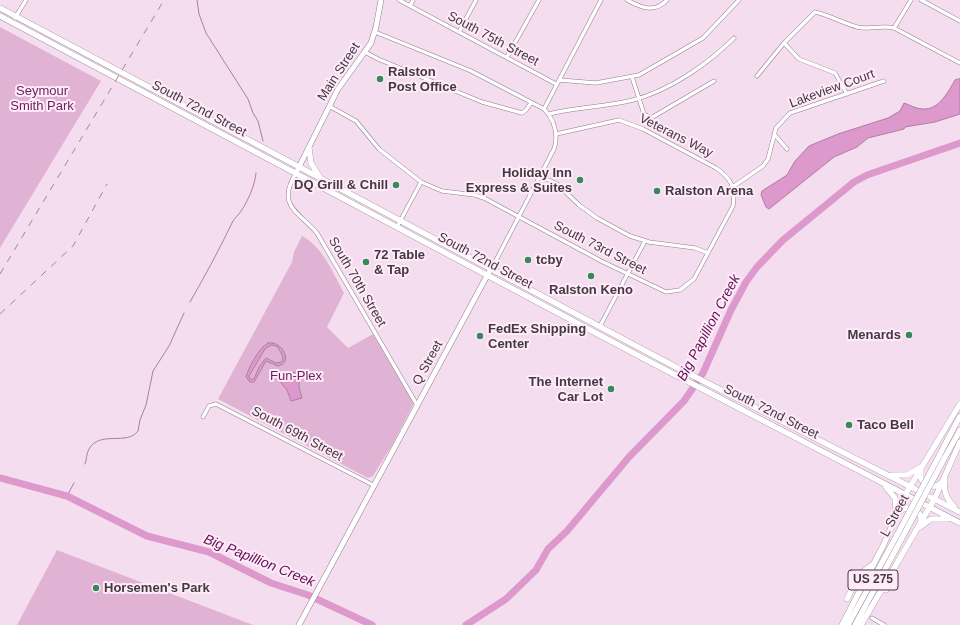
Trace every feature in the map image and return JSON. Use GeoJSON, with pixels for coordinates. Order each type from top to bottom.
{"type":"FeatureCollection","features":[{"type":"Feature","properties":{"kind":"main road","name":"Main Street"},"geometry":{"type":"LineString","coordinates":[[296,173],[342,82],[365,52],[375,32],[381,0]]}},
{"type":"Feature","properties":{"kind":"main road","name":"South 72nd Street"},"geometry":{"type":"LineString","coordinates":[[0,8],[492,268],[715,388],[935,498],[960,512]]}},
{"type":"Feature","properties":{"kind":"main road","name":"South 72nd Street"},"geometry":{"type":"LineString","coordinates":[[0,16],[710,394],[873,477],[959,523]]}},
{"type":"Feature","properties":{"kind":"main road"},"geometry":{"type":"LineString","coordinates":[[309,148],[311,163],[321,178]]}},
{"type":"Feature","properties":{"kind":"main road","name":"Q Street"},"geometry":{"type":"LineString","coordinates":[[299,625],[373,485],[492,268]]}},
{"type":"Feature","properties":{"kind":"main road"},"geometry":{"type":"LineString","coordinates":[[566,316],[574,316],[595,327],[600,326]]}},
{"type":"Feature","properties":{"kind":"main road"},"geometry":{"type":"LineString","coordinates":[[842,625],[874,564],[905,495],[926,463],[960,404]]}},
{"type":"Feature","properties":{"kind":"main road","name":"L Street"},"geometry":{"type":"LineString","coordinates":[[848,625],[942,457],[960,416]]}},
{"type":"Feature","properties":{"kind":"main road","name":"L Street"},"geometry":{"type":"LineString","coordinates":[[942,457],[960,430]]}},
{"type":"Feature","properties":{"kind":"main road"},"geometry":{"type":"LineString","coordinates":[[861,625],[935,498],[960,442]]}},
{"type":"Feature","properties":{"kind":"main road"},"geometry":{"type":"LineString","coordinates":[[876,469],[896,476],[907,475],[918,470],[926,463]]}},
{"type":"Feature","properties":{"kind":"main road"},"geometry":{"type":"LineString","coordinates":[[921,470],[920,476],[928,485],[937,486],[942,482]]}},
{"type":"Feature","properties":{"kind":"main road"},"geometry":{"type":"LineString","coordinates":[[946,474],[944,485],[946,496],[960,512]]}},
{"type":"Feature","properties":{"kind":"main road"},"geometry":{"type":"LineString","coordinates":[[873,477],[888,489],[895,498],[897,509],[894,520]]}},
{"type":"Feature","properties":{"kind":"main road"},"geometry":{"type":"LineString","coordinates":[[899,511],[905,508],[915,510],[920,515],[921,522]]}},
{"type":"Feature","properties":{"kind":"main road"},"geometry":{"type":"LineString","coordinates":[[915,531],[926,522],[936,518],[959,523]]}},
{"type":"Feature","properties":{"kind":"main road","name":"L Street"},"geometry":{"type":"LineString","coordinates":[[855,625],[899,536]]}},
{"type":"Feature","properties":{"kind":"main road"},"geometry":{"type":"LineString","coordinates":[[847,599],[859,575],[874,564]]}},
{"type":"Feature","properties":{"kind":"main road"},"geometry":{"type":"LineString","coordinates":[[886,590],[890,573]]}},
{"type":"Feature","properties":{"kind":"street"},"geometry":{"type":"LineString","coordinates":[[13,22],[26,0]]}},
{"type":"Feature","properties":{"kind":"street","name":"South 75th Street"},"geometry":{"type":"LineString","coordinates":[[399,0],[556,84]]}},
{"type":"Feature","properties":{"kind":"street"},"geometry":{"type":"LineString","coordinates":[[410,6],[413,0]]}},
{"type":"Feature","properties":{"kind":"street"},"geometry":{"type":"LineString","coordinates":[[459,32],[476,0]]}},
{"type":"Feature","properties":{"kind":"street"},"geometry":{"type":"LineString","coordinates":[[507,57],[539,0]]}},
{"type":"Feature","properties":{"kind":"street"},"geometry":{"type":"LineString","coordinates":[[544,110],[556,84],[601,0]]}},
{"type":"Feature","properties":{"kind":"street"},"geometry":{"type":"LineString","coordinates":[[627,0],[642,8],[651,9],[660,6],[666,0]]}},
{"type":"Feature","properties":{"kind":"street"},"geometry":{"type":"LineString","coordinates":[[559,80],[596,83],[632,77],[647,72],[703,38],[739,0]]}},
{"type":"Feature","properties":{"kind":"street"},"geometry":{"type":"LineString","coordinates":[[894,28],[911,0]]}},
{"type":"Feature","properties":{"kind":"street"},"geometry":{"type":"LineString","coordinates":[[921,0],[960,21]]}},
{"type":"Feature","properties":{"kind":"street"},"geometry":{"type":"LineString","coordinates":[[757,76],[784,43],[815,12],[832,16],[858,27],[886,26],[894,28],[960,62]]}},
{"type":"Feature","properties":{"kind":"street"},"geometry":{"type":"LineString","coordinates":[[375,32],[471,71],[532,103],[549,114],[556,134]]}},
{"type":"Feature","properties":{"kind":"street"},"geometry":{"type":"LineString","coordinates":[[549,114],[638,98],[656,92],[710,60],[734,38]]}},
{"type":"Feature","properties":{"kind":"street"},"geometry":{"type":"LineString","coordinates":[[784,43],[799,59],[835,73],[847,94]]}},
{"type":"Feature","properties":{"kind":"street"},"geometry":{"type":"LineString","coordinates":[[365,52],[378,59],[492,106],[522,113],[532,103]]}},
{"type":"Feature","properties":{"kind":"street"},"geometry":{"type":"LineString","coordinates":[[632,77],[644,114],[651,118],[714,81]]}},
{"type":"Feature","properties":{"kind":"street","name":"Lakeview Court"},"geometry":{"type":"LineString","coordinates":[[734,186],[764,166],[768,159],[774,134],[779,123],[790,114],[884,81]]}},
{"type":"Feature","properties":{"kind":"street","name":"South 73rd Street"},"geometry":{"type":"LineString","coordinates":[[329,106],[356,121],[379,149],[421,182],[442,191],[480,196],[628,274],[666,292],[674,292],[688,285],[708,253]]}},
{"type":"Feature","properties":{"kind":"street","name":"Veterans Way"},"geometry":{"type":"LineString","coordinates":[[556,134],[619,120],[643,129],[716,168],[727,176],[734,186]]}},
{"type":"Feature","properties":{"kind":"street","name":"Q Street"},"geometry":{"type":"LineString","coordinates":[[492,268],[554,149],[556,134]]}},
{"type":"Feature","properties":{"kind":"street"},"geometry":{"type":"LineString","coordinates":[[774,134],[787,149]]}},
{"type":"Feature","properties":{"kind":"street","name":"South 70th Street"},"geometry":{"type":"LineString","coordinates":[[296,173],[288,190],[290,206],[293,212],[317,233],[417,405]]}},
{"type":"Feature","properties":{"kind":"street"},"geometry":{"type":"LineString","coordinates":[[540,176],[557,184],[579,205],[597,218],[630,236],[645,241],[695,248],[708,253],[733,206],[735,195],[734,186]]}},
{"type":"Feature","properties":{"kind":"street"},"geometry":{"type":"LineString","coordinates":[[397,227],[421,182]]}},
{"type":"Feature","properties":{"kind":"street"},"geometry":{"type":"LineString","coordinates":[[600,326],[645,241]]}},
{"type":"Feature","properties":{"kind":"street","name":"South 69th Street"},"geometry":{"type":"LineString","coordinates":[[203,417],[211,404],[216,404],[373,485]]}},
{"type":"Feature","properties":{"kind":"street"},"geometry":{"type":"LineString","coordinates":[[872,618],[884,625]]}},
{"type":"Feature","properties":{"kind":"green space","name":"Seymour Smith Park"},"geometry":{"type":"Polygon","coordinates":[[[0,27],[101,81],[0,248],[0,27]]]}},
{"type":"Feature","properties":{"kind":"green space","name":"Fun-Plex"},"geometry":{"type":"Polygon","coordinates":[[[302,236],[322,254],[344,293],[327,327],[348,348],[373,334],[414,403],[392,445],[373,476],[368,478],[218,399],[292,262],[294,252],[302,236]]]}},
{"type":"Feature","properties":{"kind":"green space","name":"Horsemen's Park"},"geometry":{"type":"Polygon","coordinates":[[[57,550],[253,625],[17,625],[57,550]]]}},
{"type":"Feature","properties":{"kind":"shaded area"},"geometry":{"type":"Polygon","coordinates":[[[960,79],[960,114],[935,122],[905,127],[904,129],[868,138],[857,147],[834,157],[769,209],[766,207],[761,195],[762,191],[787,175],[795,161],[809,146],[838,134],[888,118],[900,111],[904,103],[920,109],[929,109],[934,107],[949,90],[955,80],[960,79]]]}},
{"type":"Feature","properties":{"kind":"shaded area"},"geometry":{"type":"Polygon","coordinates":[[[268,343],[278,345],[284,352],[286,357],[285,361],[283,364],[278,366],[266,361],[254,382],[250,382],[246,377],[247,373],[254,358],[268,343]],[[272,345],[265,349],[249,376],[250,379],[254,379],[259,367],[266,358],[276,363],[282,362],[283,357],[278,347],[272,345]]]}},
{"type":"Feature","properties":{"kind":"shaded area"},"geometry":{"type":"Polygon","coordinates":[[[300,371],[299,387],[302,398],[291,401],[287,390],[277,378],[300,371]]]}},
{"type":"Feature","properties":{"kind":"waterway"},"geometry":{"type":"LineString","coordinates":[[197,0],[199,14],[206,33],[248,99],[253,113],[258,121],[263,141]]}},
{"type":"Feature","properties":{"kind":"waterway","name":"Big Papillion Creek"},"geometry":{"type":"LineString","coordinates":[[466,625],[506,599],[536,570],[548,549],[567,531],[629,457],[684,401],[703,373],[731,310],[746,282],[757,267],[783,240],[854,182],[867,175],[960,143]]}},
{"type":"Feature","properties":{"kind":"waterway"},"geometry":{"type":"LineString","coordinates":[[190,302],[233,221],[246,203],[253,188],[256,173]]}},
{"type":"Feature","properties":{"kind":"waterway"},"geometry":{"type":"LineString","coordinates":[[85,464],[88,451],[94,443],[100,440],[127,437],[138,431],[140,420],[146,405],[153,371],[169,346],[184,313]]}},
{"type":"Feature","properties":{"kind":"waterway","name":"Big Papillion Creek"},"geometry":{"type":"LineString","coordinates":[[0,478],[67,496],[147,536],[209,552],[271,583],[308,595],[372,625]]}},
{"type":"Feature","properties":{"kind":"waterway"},"geometry":{"type":"LineString","coordinates":[[67,496],[74,483]]}},
{"type":"Feature","properties":{"kind":"railway"},"geometry":{"type":"LineString","coordinates":[[0,274],[164,0]]}},
{"type":"Feature","properties":{"kind":"railway"},"geometry":{"type":"LineString","coordinates":[[0,314],[73,246],[107,184]]}},
{"type":"Feature","properties":{"kind":"place","name":"Ralston Post Office"},"geometry":{"type":"Point","coordinates":[380,79]}},
{"type":"Feature","properties":{"kind":"place","name":"Holiday Inn Express & Suites"},"geometry":{"type":"Point","coordinates":[580,180]}},
{"type":"Feature","properties":{"kind":"place","name":"DQ Grill & Chill"},"geometry":{"type":"Point","coordinates":[396,185]}},
{"type":"Feature","properties":{"kind":"place","name":"Ralston Arena"},"geometry":{"type":"Point","coordinates":[657,191]}},
{"type":"Feature","properties":{"kind":"place","name":"tcby"},"geometry":{"type":"Point","coordinates":[528,260]}},
{"type":"Feature","properties":{"kind":"place","name":"72 Table & Tap"},"geometry":{"type":"Point","coordinates":[366,262]}},
{"type":"Feature","properties":{"kind":"place","name":"Ralston Keno"},"geometry":{"type":"Point","coordinates":[591,276]}},
{"type":"Feature","properties":{"kind":"place","name":"Menards"},"geometry":{"type":"Point","coordinates":[909,335]}},
{"type":"Feature","properties":{"kind":"place","name":"FedEx Shipping Center"},"geometry":{"type":"Point","coordinates":[480,336]}},
{"type":"Feature","properties":{"kind":"place","name":"The Internet Car Lot"},"geometry":{"type":"Point","coordinates":[611,389]}},
{"type":"Feature","properties":{"kind":"place","name":"Taco Bell"},"geometry":{"type":"Point","coordinates":[849,425]}},
{"type":"Feature","properties":{"kind":"place","name":"Horsemen's Park"},"geometry":{"type":"Point","coordinates":[96,588]}}]}
